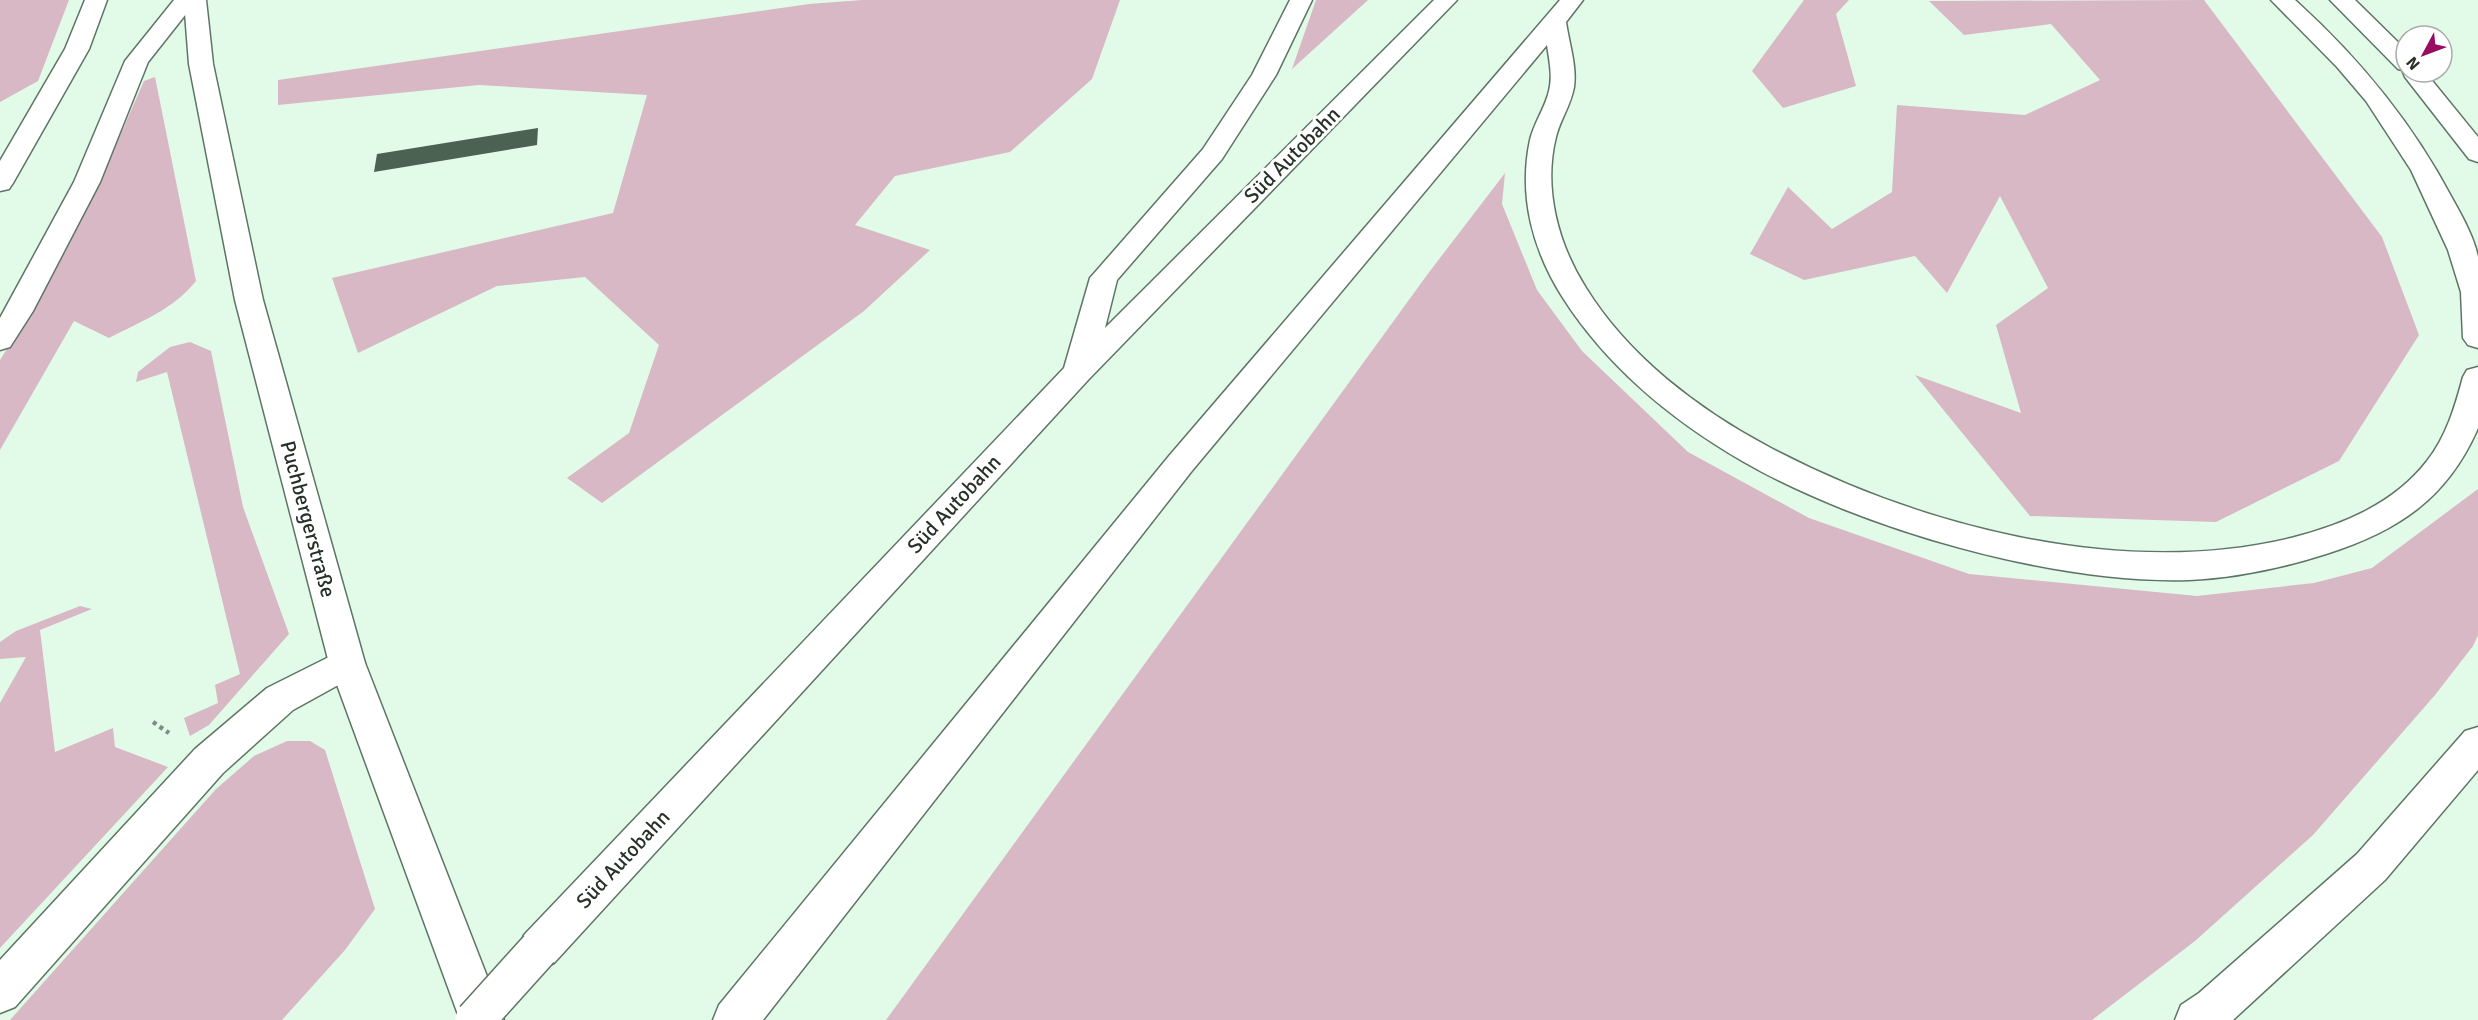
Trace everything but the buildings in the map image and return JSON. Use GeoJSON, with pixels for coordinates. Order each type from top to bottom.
{"type":"FeatureCollection","features":[{"type":"Feature","properties":{"kind":"main road"},"geometry":{"type":"LineString","coordinates":[[0,183],[77,50],[96,0]]}},
{"type":"Feature","properties":{"kind":"main road"},"geometry":{"type":"LineString","coordinates":[[0,340],[20,311],[87,182],[136,61],[186,0]]}},
{"type":"Feature","properties":{"kind":"main road","name":"Puchbergerstraße"},"geometry":{"type":"LineString","coordinates":[[195,0],[201,64],[249,300],[346,663],[482,1020]]}},
{"type":"Feature","properties":{"kind":"main road"},"geometry":{"type":"LineString","coordinates":[[1077,373],[1104,278],[1213,154],[1264,75],[1301,0]]}},
{"type":"Feature","properties":{"kind":"main road","name":"Süd Autobahn"},"geometry":{"type":"LineString","coordinates":[[475,1020],[1077,373],[1446,0]]}},
{"type":"Feature","properties":{"kind":"main road"},"geometry":{"type":"LineString","coordinates":[[2282,0],[2355,72],[2406,138],[2446,210],[2475,294],[2478,338]]}},
{"type":"Feature","properties":{"kind":"main road"},"geometry":{"type":"LineString","coordinates":[[2341,0],[2359,14],[2394,51]]}},
{"type":"Feature","properties":{"kind":"main road"},"geometry":{"type":"LineString","coordinates":[[1563,10],[1563,85],[1543,141],[1540,193],[1548,239],[1576,296],[1617,350],[1684,409],[1758,455],[1851,499],[1951,534],[2057,557],[2159,567],[2248,562],[2328,541],[2393,512],[2437,472],[2466,423],[2478,377]]}},
{"type":"Feature","properties":{"kind":"main road"},"geometry":{"type":"LineString","coordinates":[[735,1020],[1180,464],[1563,10]]}},
{"type":"Feature","properties":{"kind":"main road"},"geometry":{"type":"LineString","coordinates":[[2423,84],[2478,154]]}},
{"type":"Feature","properties":{"kind":"main road"},"geometry":{"type":"LineString","coordinates":[[0,992],[208,761],[280,699],[346,663]]}},
{"type":"Feature","properties":{"kind":"main road"},"geometry":{"type":"LineString","coordinates":[[2197,1020],[2214,1008],[2371,867],[2478,743]]}},
{"type":"Feature","properties":{"kind":"shaded area"},"geometry":{"type":"Polygon","coordinates":[[[0,0],[69,0],[38,81],[0,102],[0,0]]]}},
{"type":"Feature","properties":{"kind":"shaded area"},"geometry":{"type":"Polygon","coordinates":[[[862,0],[1120,0],[1092,79],[1010,152],[895,176],[855,225],[930,250],[864,311],[602,503],[567,478],[629,433],[659,345],[585,277],[497,286],[358,353],[332,278],[613,213],[647,95],[479,85],[278,105],[278,80],[809,4],[862,0]]]}},
{"type":"Feature","properties":{"kind":"shaded area"},"geometry":{"type":"Polygon","coordinates":[[[1316,0],[1368,0],[1292,69],[1316,0]]]}},
{"type":"Feature","properties":{"kind":"shaded area"},"geometry":{"type":"Polygon","coordinates":[[[1804,0],[1849,0],[1836,14],[1856,86],[1783,108],[1752,71],[1804,0]]]}},
{"type":"Feature","properties":{"kind":"shaded area"},"geometry":{"type":"Polygon","coordinates":[[[2204,0],[2382,237],[2419,335],[2339,461],[2216,522],[2030,516],[1915,375],[2021,413],[1996,325],[2048,288],[2000,196],[1947,293],[1915,256],[1804,280],[1750,254],[1788,187],[1832,229],[1892,192],[1897,105],[2025,115],[2100,80],[2051,24],[1964,35],[1929,1],[2204,0]]]}},
{"type":"Feature","properties":{"kind":"shaded area"},"geometry":{"type":"Polygon","coordinates":[[[155,77],[196,281],[167,307],[109,338],[74,321],[0,450],[0,360],[32,309],[100,181],[144,81],[155,77]]]}},
{"type":"Feature","properties":{"kind":"shaded area"},"geometry":{"type":"Polygon","coordinates":[[[1505,173],[1502,204],[1537,290],[1582,351],[1688,452],[1809,518],[1969,574],[2197,596],[2314,583],[2372,568],[2478,489],[2478,635],[2473,646],[2435,695],[2313,835],[2195,941],[2092,1020],[886,1020],[1427,275],[1505,173]]]}},
{"type":"Feature","properties":{"kind":"shaded area"},"geometry":{"type":"Polygon","coordinates":[[[190,342],[211,351],[243,507],[289,634],[209,725],[190,736],[184,718],[218,703],[215,685],[240,674],[167,372],[136,382],[138,372],[170,347],[190,342]]]}},
{"type":"Feature","properties":{"kind":"shaded area"},"geometry":{"type":"Polygon","coordinates":[[[80,606],[92,609],[40,630],[55,752],[113,728],[115,747],[168,767],[0,948],[0,703],[26,657],[0,659],[0,642],[16,631],[80,606]]]}},
{"type":"Feature","properties":{"kind":"shaded area"},"geometry":{"type":"Polygon","coordinates":[[[287,741],[310,741],[325,750],[375,909],[345,950],[282,1020],[10,1020],[216,789],[254,756],[287,741]]]}}]}
